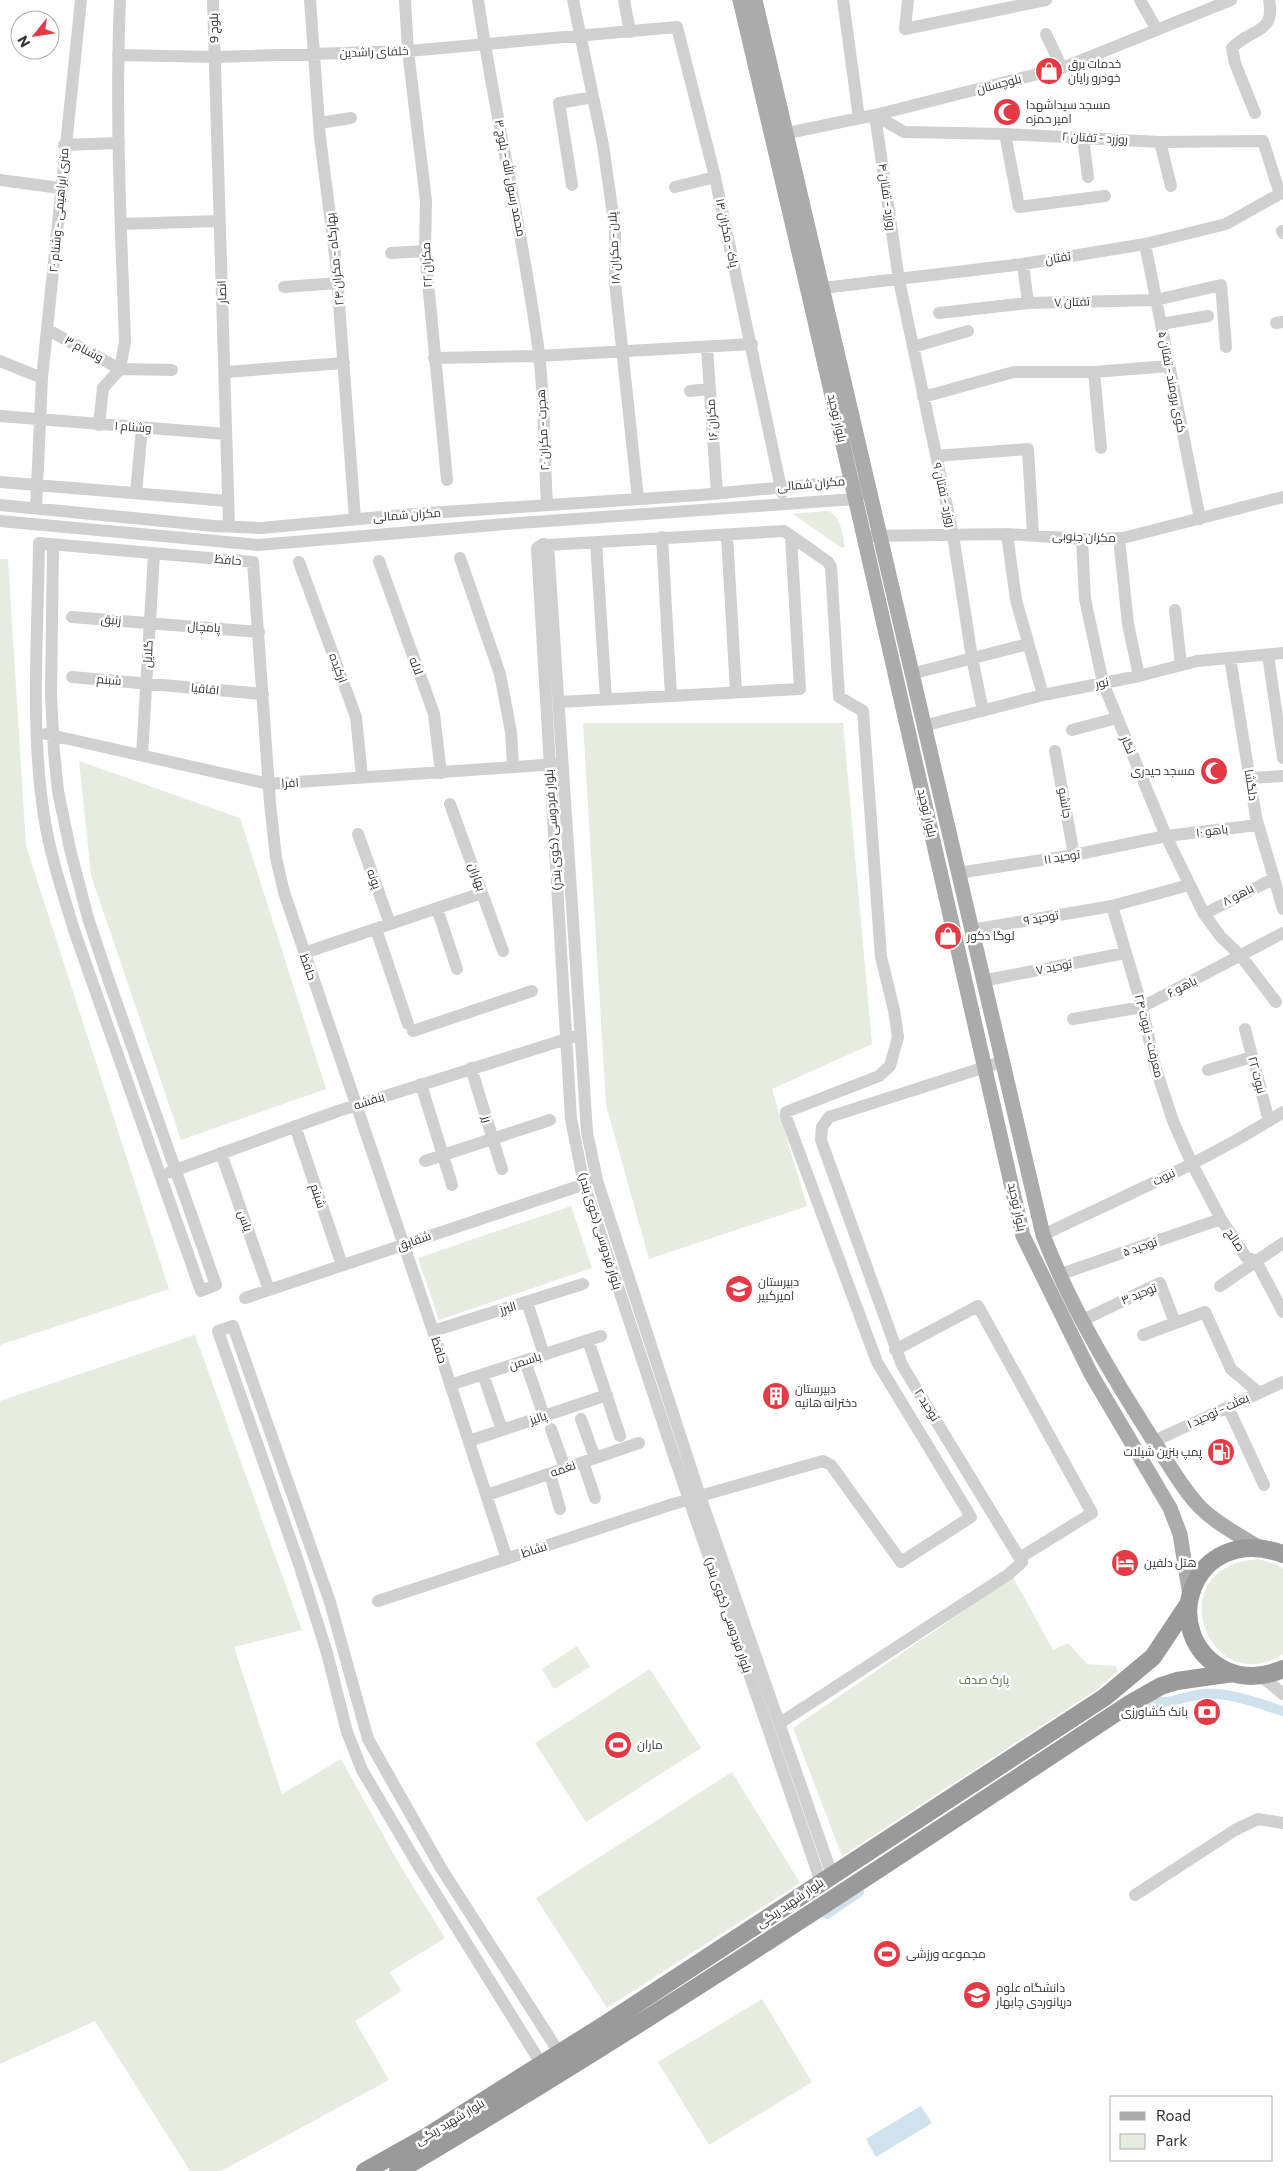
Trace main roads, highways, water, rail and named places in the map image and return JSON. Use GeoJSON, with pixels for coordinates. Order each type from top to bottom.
{"type":"FeatureCollection","features":[{"type":"Feature","properties":{"kind":"highway","name":"بلوار شهید ریگی"},"geometry":{"type":"LineString","coordinates":[[365,2171],[426,2137],[560,2054],[737,1940],[824,1871],[1105,1697],[1153,1657],[1190,1599],[1197,1579],[1215,1558],[1231,1550],[1269,1546]]}},
{"type":"Feature","properties":{"kind":"highway"},"geometry":{"type":"LineString","coordinates":[[1269,1546],[1283,1554]]}},
{"type":"Feature","properties":{"kind":"highway"},"geometry":{"type":"LineString","coordinates":[[1190,1599],[1189,1618],[1198,1646],[1220,1667],[1234,1673],[1261,1676],[1283,1669]]}},
{"type":"Feature","properties":{"kind":"highway","name":"بلوار شهید ریگی"},"geometry":{"type":"LineString","coordinates":[[398,2171],[739,1962],[1131,1702],[1162,1686],[1177,1681],[1234,1673]]}},
{"type":"Feature","properties":{"kind":"main road","name":"بلوار توحید"},"geometry":{"type":"LineString","coordinates":[[740,0],[824,288],[868,488],[871,536],[1023,1236],[1091,1374],[1170,1508],[1180,1534],[1190,1599]]}},
{"type":"Feature","properties":{"kind":"main road","name":"بلوار توحید"},"geometry":{"type":"LineString","coordinates":[[755,0],[780,134],[855,499],[871,536],[911,674],[1043,1235],[1058,1275],[1107,1366],[1154,1441],[1202,1508],[1214,1520],[1269,1546]]}},
{"type":"Feature","properties":{"kind":"water"},"geometry":{"type":"Polygon","coordinates":[[[921,2106],[932,2123],[876,2157],[866,2139],[921,2106]]]}},
{"type":"Feature","properties":{"kind":"waterway"},"geometry":{"type":"LineString","coordinates":[[1138,1706],[1213,1694],[1243,1699],[1283,1711]]}},
{"type":"Feature","properties":{"kind":"waterway"},"geometry":{"type":"LineString","coordinates":[[827,1914],[859,1892]]}},
{"type":"Feature","properties":{"kind":"place","name":"خدمات برق خودرو رایان"},"geometry":{"type":"Point","coordinates":[1049,71]}},
{"type":"Feature","properties":{"kind":"place","name":"مسجد سیداشهدا امیر حمزه"},"geometry":{"type":"Point","coordinates":[1007,112]}},
{"type":"Feature","properties":{"kind":"place","name":"مسجد حیدری"},"geometry":{"type":"Point","coordinates":[1214,771]}},
{"type":"Feature","properties":{"kind":"place","name":"لوگا دکور"},"geometry":{"type":"Point","coordinates":[948,936]}},
{"type":"Feature","properties":{"kind":"place","name":"دبیرستان امیرکبیر"},"geometry":{"type":"Point","coordinates":[739,1289]}},
{"type":"Feature","properties":{"kind":"place","name":"دبیرستان دخترانه هانیه"},"geometry":{"type":"Point","coordinates":[776,1396]}},
{"type":"Feature","properties":{"kind":"place","name":"پمپ بنزین شیلات"},"geometry":{"type":"Point","coordinates":[1221,1452]}},
{"type":"Feature","properties":{"kind":"place","name":"هتل دلفین"},"geometry":{"type":"Point","coordinates":[1125,1563]}},
{"type":"Feature","properties":{"kind":"place","name":"بانک کشاورزی"},"geometry":{"type":"Point","coordinates":[1207,1712]}},
{"type":"Feature","properties":{"kind":"place","name":"ماران"},"geometry":{"type":"Point","coordinates":[618,1745]}},
{"type":"Feature","properties":{"kind":"place","name":"مجموعه ورزشی"},"geometry":{"type":"Point","coordinates":[887,1954]}},
{"type":"Feature","properties":{"kind":"place","name":"دانشگاه علوم دریانوردی چابهار"},"geometry":{"type":"Point","coordinates":[977,1995]}},
{"type":"Feature","properties":{"kind":"park label","name":"پارک صدف"},"geometry":{"type":"Point","coordinates":[984,1680]}}]}
